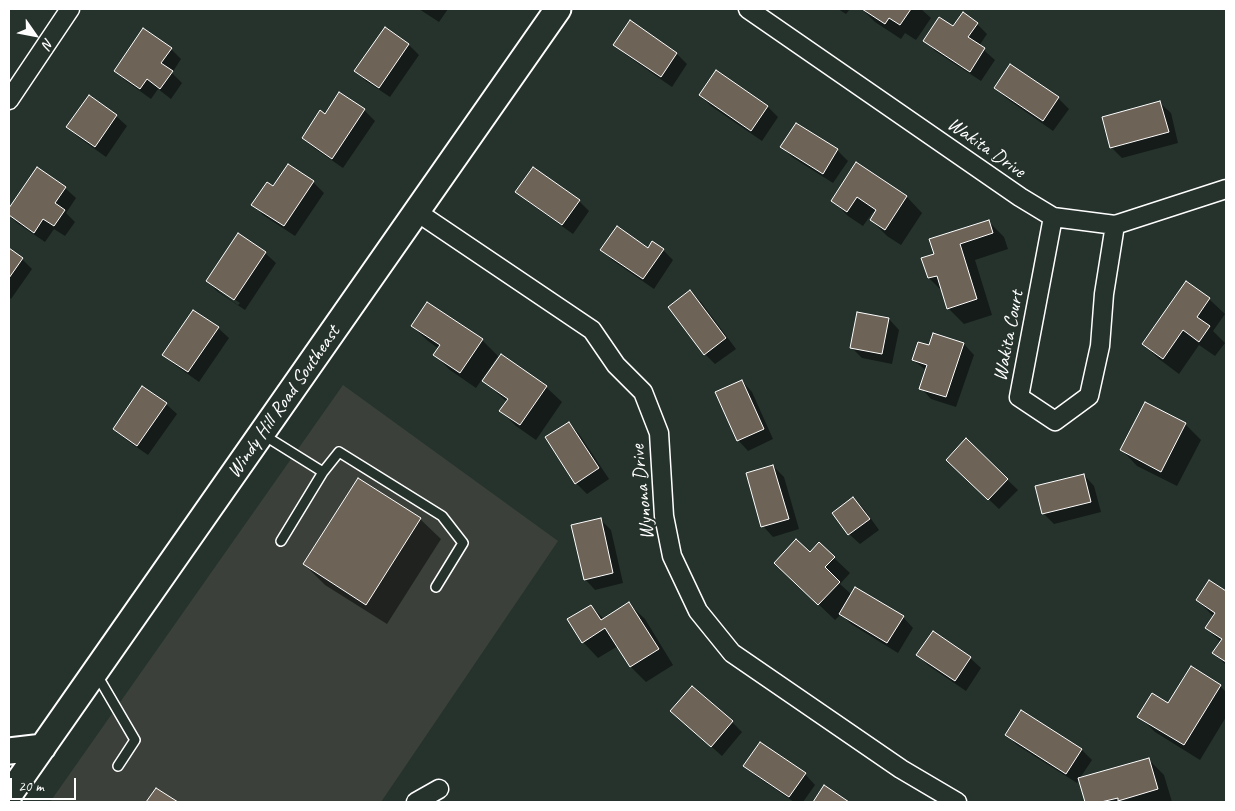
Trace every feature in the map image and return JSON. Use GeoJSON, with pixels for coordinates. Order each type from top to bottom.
{"type":"FeatureCollection","features":[{"type":"Feature","properties":{"kind":"main road","name":"Windy Hill Road Southeast"},"geometry":{"type":"LineString","coordinates":[[9,795],[558,9]]}},
{"type":"Feature","properties":{"kind":"main road"},"geometry":{"type":"LineString","coordinates":[[9,751],[43,747]]}},
{"type":"Feature","properties":{"kind":"street"},"geometry":{"type":"LineString","coordinates":[[9,100],[70,9]]}},
{"type":"Feature","properties":{"kind":"street","name":"Wakita Drive"},"geometry":{"type":"LineString","coordinates":[[748,9],[1020,197],[1053,217],[1115,225],[1226,189]]}},
{"type":"Feature","properties":{"kind":"street","name":"Wynona Drive"},"geometry":{"type":"LineString","coordinates":[[417,212],[592,330],[616,365],[642,392],[659,433],[664,516],[672,556],[698,611],[732,653],[901,769],[958,802]]}},
{"type":"Feature","properties":{"kind":"street","name":"Wakita Court"},"geometry":{"type":"LineString","coordinates":[[1053,217],[1020,397],[1056,421],[1089,396],[1100,346],[1104,294],[1115,225]]}},
{"type":"Feature","properties":{"kind":"street"},"geometry":{"type":"LineString","coordinates":[[416,802],[439,788]]}},
{"type":"Feature","properties":{"kind":"lane"},"geometry":{"type":"LineString","coordinates":[[262,433],[323,472]]}},
{"type":"Feature","properties":{"kind":"lane"},"geometry":{"type":"LineString","coordinates":[[281,541],[323,472],[340,452],[442,516],[463,543],[436,587]]}},
{"type":"Feature","properties":{"kind":"lane"},"geometry":{"type":"LineString","coordinates":[[95,673],[135,740],[118,766]]}},
{"type":"Feature","properties":{"kind":"shaded area"},"geometry":{"type":"Polygon","coordinates":[[[343,385],[558,541],[381,802],[50,802],[343,385]]]}},
{"type":"Feature","properties":{"kind":"building"},"geometry":{"type":"Polygon","coordinates":[[[862,9],[911,9],[900,25],[889,18],[885,24],[862,9]]]}},
{"type":"Feature","properties":{"kind":"building"},"geometry":{"type":"Polygon","coordinates":[[[963,12],[978,23],[968,37],[985,48],[970,72],[923,41],[939,17],[953,26],[963,12]]]}},
{"type":"Feature","properties":{"kind":"building"},"geometry":{"type":"Polygon","coordinates":[[[630,20],[677,53],[661,77],[613,45],[630,20]]]}},
{"type":"Feature","properties":{"kind":"building"},"geometry":{"type":"Polygon","coordinates":[[[385,27],[409,44],[379,88],[354,71],[385,27]]]}},
{"type":"Feature","properties":{"kind":"building"},"geometry":{"type":"Polygon","coordinates":[[[143,28],[172,48],[161,63],[173,71],[160,89],[147,79],[140,89],[114,71],[143,28]]]}},
{"type":"Feature","properties":{"kind":"building"},"geometry":{"type":"Polygon","coordinates":[[[1010,64],[1059,97],[1043,121],[994,88],[1010,64]]]}},
{"type":"Feature","properties":{"kind":"building"},"geometry":{"type":"Polygon","coordinates":[[[716,70],[768,106],[751,131],[699,95],[716,70]]]}},
{"type":"Feature","properties":{"kind":"building"},"geometry":{"type":"Polygon","coordinates":[[[339,92],[365,109],[332,159],[302,138],[320,110],[325,114],[339,92]]]}},
{"type":"Feature","properties":{"kind":"building"},"geometry":{"type":"Polygon","coordinates":[[[89,95],[117,115],[95,147],[66,127],[89,95]]]}},
{"type":"Feature","properties":{"kind":"building"},"geometry":{"type":"Polygon","coordinates":[[[1160,101],[1169,132],[1110,148],[1102,117],[1160,101]]]}},
{"type":"Feature","properties":{"kind":"building"},"geometry":{"type":"Polygon","coordinates":[[[796,123],[838,149],[823,174],[780,147],[796,123]]]}},
{"type":"Feature","properties":{"kind":"building"},"geometry":{"type":"Polygon","coordinates":[[[856,162],[907,196],[885,230],[870,220],[876,210],[857,197],[847,212],[831,201],[856,162]]]}},
{"type":"Feature","properties":{"kind":"building"},"geometry":{"type":"Polygon","coordinates":[[[288,164],[314,181],[284,226],[251,205],[267,182],[273,186],[288,164]]]}},
{"type":"Feature","properties":{"kind":"building"},"geometry":{"type":"Polygon","coordinates":[[[37,167],[66,187],[55,203],[65,210],[54,226],[43,219],[34,233],[9,215],[9,208],[37,167]]]}},
{"type":"Feature","properties":{"kind":"building"},"geometry":{"type":"Polygon","coordinates":[[[533,167],[580,200],[562,225],[515,192],[533,167]]]}},
{"type":"Feature","properties":{"kind":"building"},"geometry":{"type":"Polygon","coordinates":[[[989,220],[993,233],[960,244],[977,299],[947,309],[937,276],[928,278],[921,258],[934,254],[929,239],[989,220]]]}},
{"type":"Feature","properties":{"kind":"building"},"geometry":{"type":"Polygon","coordinates":[[[617,226],[648,248],[652,241],[664,249],[643,279],[600,250],[617,226]]]}},
{"type":"Feature","properties":{"kind":"building"},"geometry":{"type":"Polygon","coordinates":[[[238,233],[266,252],[234,300],[206,281],[238,233]]]}},
{"type":"Feature","properties":{"kind":"building"},"geometry":{"type":"Polygon","coordinates":[[[9,248],[23,258],[9,278],[9,248]]]}},
{"type":"Feature","properties":{"kind":"building"},"geometry":{"type":"Polygon","coordinates":[[[1186,281],[1210,298],[1197,317],[1210,326],[1199,342],[1183,330],[1163,359],[1142,344],[1186,281]]]}},
{"type":"Feature","properties":{"kind":"building"},"geometry":{"type":"Polygon","coordinates":[[[690,290],[726,338],[704,355],[668,307],[690,290]]]}},
{"type":"Feature","properties":{"kind":"building"},"geometry":{"type":"Polygon","coordinates":[[[427,302],[483,339],[460,373],[433,355],[440,345],[411,326],[427,302]]]}},
{"type":"Feature","properties":{"kind":"building"},"geometry":{"type":"Polygon","coordinates":[[[193,310],[219,327],[188,372],[162,355],[193,310]]]}},
{"type":"Feature","properties":{"kind":"building"},"geometry":{"type":"Polygon","coordinates":[[[857,312],[889,318],[882,354],[850,348],[857,312]]]}},
{"type":"Feature","properties":{"kind":"building"},"geometry":{"type":"Polygon","coordinates":[[[933,333],[964,343],[946,397],[919,389],[927,365],[912,360],[918,342],[929,345],[933,333]]]}},
{"type":"Feature","properties":{"kind":"building"},"geometry":{"type":"Polygon","coordinates":[[[501,354],[547,386],[520,425],[499,411],[508,399],[482,381],[501,354]]]}},
{"type":"Feature","properties":{"kind":"building"},"geometry":{"type":"Polygon","coordinates":[[[742,380],[764,429],[737,441],[715,392],[742,380]]]}},
{"type":"Feature","properties":{"kind":"building"},"geometry":{"type":"Polygon","coordinates":[[[142,386],[167,403],[137,446],[113,429],[142,386]]]}},
{"type":"Feature","properties":{"kind":"building"},"geometry":{"type":"Polygon","coordinates":[[[1145,402],[1186,423],[1161,472],[1120,450],[1145,402]]]}},
{"type":"Feature","properties":{"kind":"building"},"geometry":{"type":"Polygon","coordinates":[[[569,422],[599,468],[575,484],[545,437],[569,422]]]}},
{"type":"Feature","properties":{"kind":"building"},"geometry":{"type":"Polygon","coordinates":[[[966,438],[1008,479],[988,500],[946,460],[966,438]]]}},
{"type":"Feature","properties":{"kind":"building"},"geometry":{"type":"Polygon","coordinates":[[[773,465],[789,519],[761,527],[746,473],[773,465]]]}},
{"type":"Feature","properties":{"kind":"building"},"geometry":{"type":"Polygon","coordinates":[[[1084,474],[1091,502],[1042,514],[1035,486],[1084,474]]]}},
{"type":"Feature","properties":{"kind":"building"},"geometry":{"type":"Polygon","coordinates":[[[358,478],[421,518],[366,605],[303,564],[358,478]]]}},
{"type":"Feature","properties":{"kind":"building"},"geometry":{"type":"Polygon","coordinates":[[[853,497],[870,519],[848,535],[832,513],[853,497]]]}},
{"type":"Feature","properties":{"kind":"building"},"geometry":{"type":"Polygon","coordinates":[[[601,518],[613,573],[584,580],[571,525],[601,518]]]}},
{"type":"Feature","properties":{"kind":"building"},"geometry":{"type":"Polygon","coordinates":[[[796,539],[810,552],[819,542],[835,557],[825,567],[840,582],[818,605],[774,563],[796,539]]]}},
{"type":"Feature","properties":{"kind":"building"},"geometry":{"type":"Polygon","coordinates":[[[1209,580],[1226,591],[1226,662],[1212,653],[1222,639],[1205,628],[1215,613],[1196,600],[1209,580]]]}},
{"type":"Feature","properties":{"kind":"building"},"geometry":{"type":"Polygon","coordinates":[[[855,587],[904,616],[887,643],[839,614],[855,587]]]}},
{"type":"Feature","properties":{"kind":"building"},"geometry":{"type":"Polygon","coordinates":[[[629,602],[659,649],[630,667],[605,628],[582,643],[567,619],[591,605],[601,620],[629,602]]]}},
{"type":"Feature","properties":{"kind":"building"},"geometry":{"type":"Polygon","coordinates":[[[933,631],[971,657],[955,681],[916,655],[933,631]]]}},
{"type":"Feature","properties":{"kind":"building"},"geometry":{"type":"Polygon","coordinates":[[[1191,666],[1221,685],[1184,745],[1137,717],[1152,693],[1168,703],[1191,666]]]}},
{"type":"Feature","properties":{"kind":"building"},"geometry":{"type":"Polygon","coordinates":[[[692,686],[733,721],[711,747],[670,711],[692,686]]]}},
{"type":"Feature","properties":{"kind":"building"},"geometry":{"type":"Polygon","coordinates":[[[1021,710],[1082,749],[1066,774],[1005,735],[1021,710]]]}},
{"type":"Feature","properties":{"kind":"building"},"geometry":{"type":"Polygon","coordinates":[[[760,742],[806,773],[789,797],[743,766],[760,742]]]}},
{"type":"Feature","properties":{"kind":"building"},"geometry":{"type":"Polygon","coordinates":[[[1149,758],[1158,789],[1118,801],[1118,798],[1101,802],[1085,802],[1078,778],[1149,758]]]}},
{"type":"Feature","properties":{"kind":"building"},"geometry":{"type":"Polygon","coordinates":[[[824,785],[849,802],[813,802],[824,785]]]}},
{"type":"Feature","properties":{"kind":"building"},"geometry":{"type":"Polygon","coordinates":[[[156,788],[178,802],[146,802],[156,788]]]}}]}
